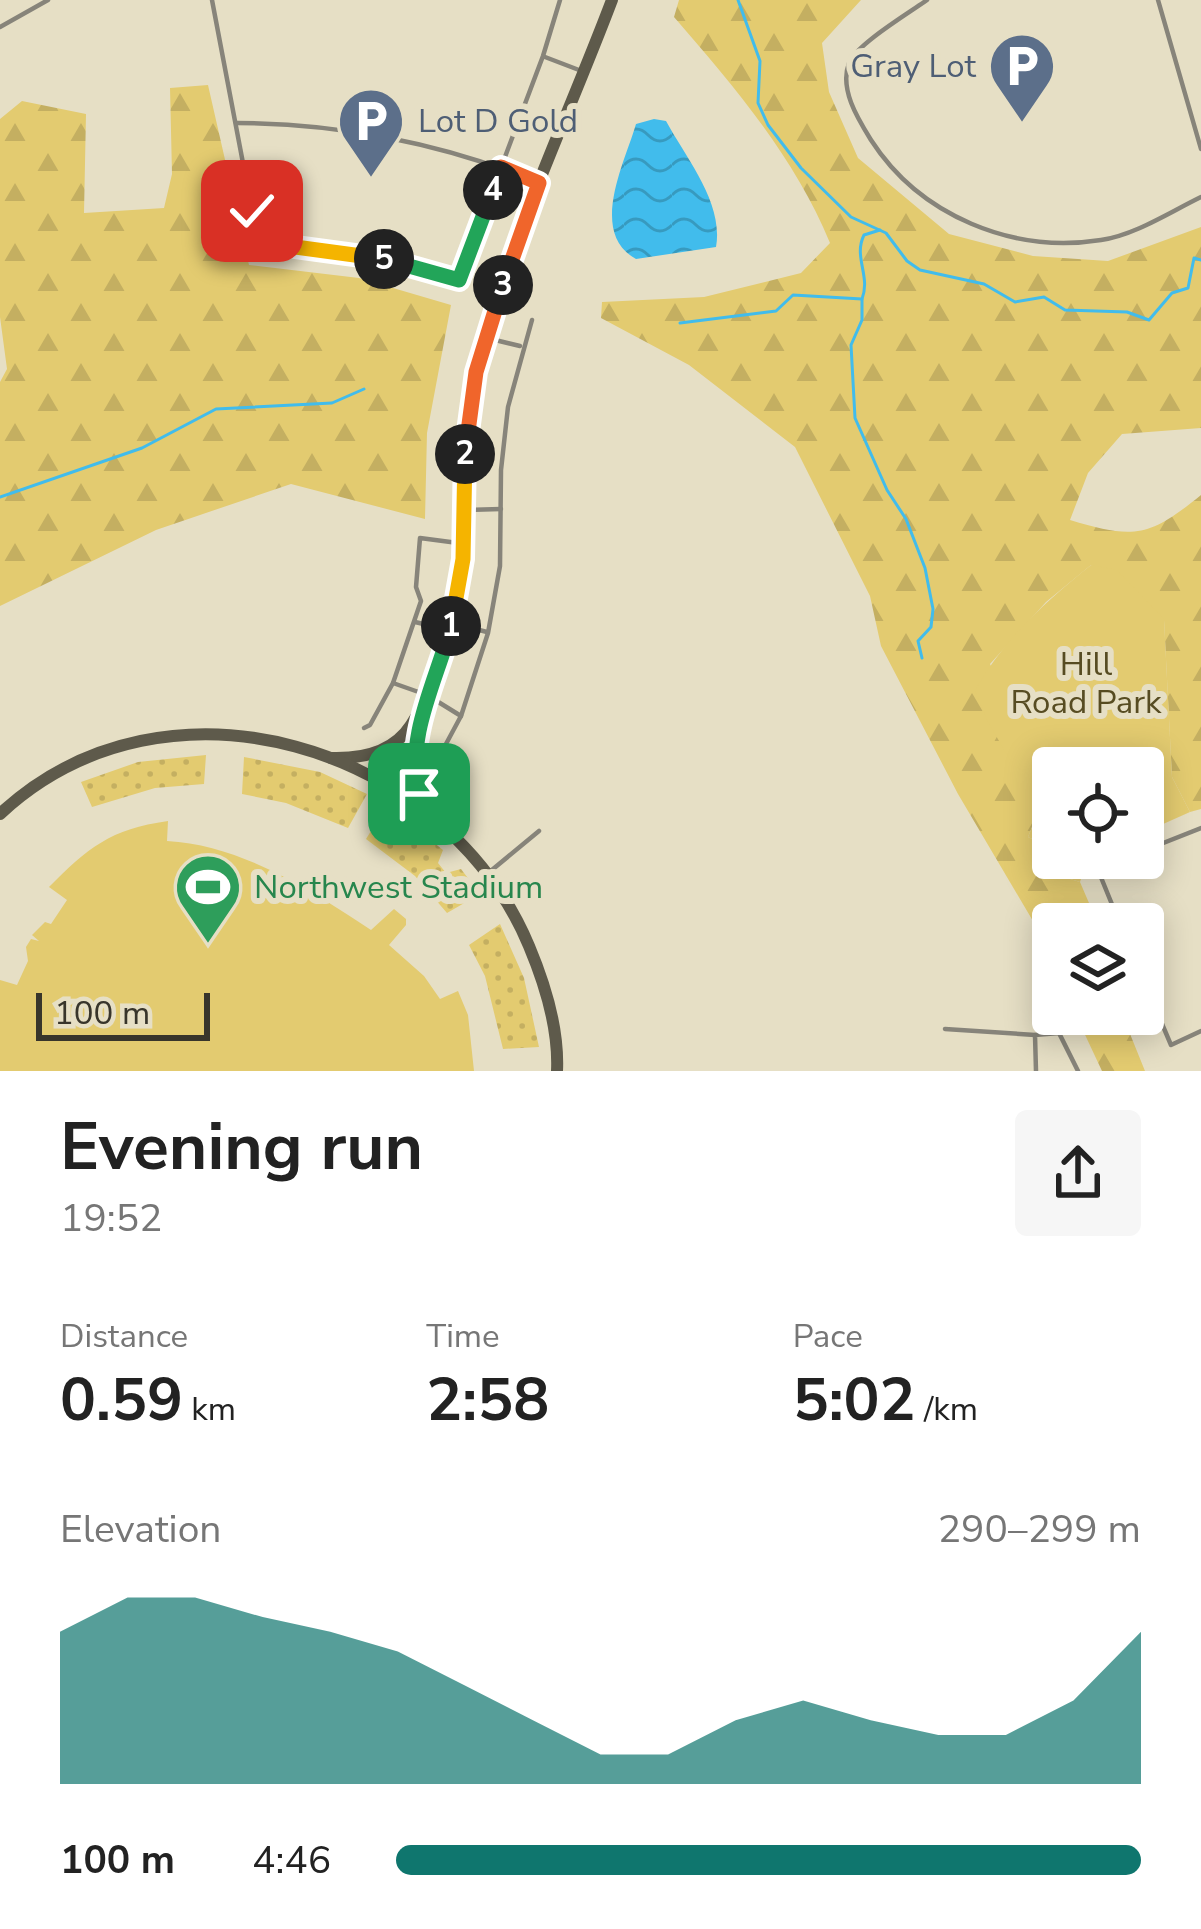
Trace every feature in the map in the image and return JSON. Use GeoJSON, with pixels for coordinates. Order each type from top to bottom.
{"type":"FeatureCollection","features":[{"type":"Feature","properties":{"kind":"main road"},"geometry":{"type":"LineString","coordinates":[[331,758],[362,757],[392,744],[410,728],[427,695],[451,626],[464,543],[465,442],[485,337],[539,183],[612,0]]}},
{"type":"Feature","properties":{"kind":"main road"},"geometry":{"type":"LineString","coordinates":[[427,695],[415,779],[419,794],[436,820],[487,874],[521,927],[552,1018],[557,1071]]}},
{"type":"Feature","properties":{"kind":"main road"},"geometry":{"type":"LineString","coordinates":[[0,814],[53,771],[91,752],[192,734],[249,737],[331,758],[383,782],[436,820]]}},
{"type":"Feature","properties":{"kind":"lane"},"geometry":{"type":"LineString","coordinates":[[0,27],[48,0]]}},
{"type":"Feature","properties":{"kind":"lane"},"geometry":{"type":"LineString","coordinates":[[212,0],[258,242],[398,261],[459,280],[560,0]]}},
{"type":"Feature","properties":{"kind":"lane"},"geometry":{"type":"LineString","coordinates":[[927,0],[860,50],[850,62],[847,85],[855,114],[876,148],[910,183],[959,221],[1015,241],[1104,240],[1201,196]]}},
{"type":"Feature","properties":{"kind":"lane"},"geometry":{"type":"LineString","coordinates":[[1157,0],[1201,149]]}},
{"type":"Feature","properties":{"kind":"lane"},"geometry":{"type":"LineString","coordinates":[[543,56],[585,71]]}},
{"type":"Feature","properties":{"kind":"lane"},"geometry":{"type":"LineString","coordinates":[[236,123],[371,134],[501,167],[539,183]]}},
{"type":"Feature","properties":{"kind":"lane"},"geometry":{"type":"LineString","coordinates":[[437,771],[488,632],[500,566],[508,407],[532,320]]}},
{"type":"Feature","properties":{"kind":"lane"},"geometry":{"type":"LineString","coordinates":[[485,337],[522,347]]}},
{"type":"Feature","properties":{"kind":"lane"},"geometry":{"type":"LineString","coordinates":[[466,510],[501,509]]}},
{"type":"Feature","properties":{"kind":"lane"},"geometry":{"type":"LineString","coordinates":[[364,728],[393,683],[415,622],[421,601],[416,587],[420,538],[464,543]]}},
{"type":"Feature","properties":{"kind":"lane"},"geometry":{"type":"LineString","coordinates":[[415,622],[488,632]]}},
{"type":"Feature","properties":{"kind":"lane"},"geometry":{"type":"LineString","coordinates":[[393,683],[427,695],[461,716]]}},
{"type":"Feature","properties":{"kind":"lane"},"geometry":{"type":"LineString","coordinates":[[1164,843],[1201,828]]}},
{"type":"Feature","properties":{"kind":"lane"},"geometry":{"type":"LineString","coordinates":[[487,874],[539,831]]}},
{"type":"Feature","properties":{"kind":"lane"},"geometry":{"type":"LineString","coordinates":[[1164,1028],[1171,1045],[1201,1031]]}},
{"type":"Feature","properties":{"kind":"lane"},"geometry":{"type":"LineString","coordinates":[[945,1030],[1032,1035]]}},
{"type":"Feature","properties":{"kind":"lane"},"geometry":{"type":"LineString","coordinates":[[1035,1035],[1036,1071]]}},
{"type":"Feature","properties":{"kind":"lane"},"geometry":{"type":"LineString","coordinates":[[1061,1035],[1078,1071]]}},
{"type":"Feature","properties":{"kind":"green space"},"geometry":{"type":"Polygon","coordinates":[[[679,0],[861,0],[822,43],[829,92],[858,158],[949,234],[1033,256],[1108,261],[1201,227],[1201,428],[1122,434],[1088,473],[1070,520],[1110,530],[1140,531],[1167,520],[1201,495],[1201,809],[1190,812],[1172,777],[1164,620],[1091,565],[1046,602],[990,664],[1032,753],[1028,837],[1032,839],[1032,879],[1080,882],[1089,903],[1032,903],[1032,919],[958,794],[881,646],[870,596],[795,447],[689,365],[601,318],[602,302],[704,297],[801,273],[830,243],[781,152],[674,17],[679,0]]]}},
{"type":"Feature","properties":{"kind":"green space"},"geometry":{"type":"Polygon","coordinates":[[[208,85],[249,265],[359,278],[451,305],[427,433],[425,519],[291,484],[156,530],[0,606],[0,382],[7,369],[0,317],[0,119],[22,101],[86,114],[84,213],[164,208],[172,174],[170,88],[208,85]]]}},
{"type":"Feature","properties":{"kind":"green space","name":"Hill Road Park"},"geometry":{"type":"Polygon","coordinates":[[[1091,565],[1117,570],[1164,619],[1172,777],[1190,812],[1164,824],[1164,747],[1032,747],[1032,777],[1013,765],[975,691],[999,655],[1091,565]]]}},
{"type":"Feature","properties":{"kind":"green space"},"geometry":{"type":"Polygon","coordinates":[[[206,755],[204,784],[155,788],[92,807],[81,782],[138,762],[206,755]]]}},
{"type":"Feature","properties":{"kind":"green space"},"geometry":{"type":"Polygon","coordinates":[[[244,757],[320,772],[367,794],[348,828],[286,803],[242,794],[244,757]]]}},
{"type":"Feature","properties":{"kind":"green space"},"geometry":{"type":"Polygon","coordinates":[[[387,805],[443,850],[438,863],[446,873],[461,869],[480,894],[447,913],[415,876],[366,839],[387,805]]]}},
{"type":"Feature","properties":{"kind":"green space","name":"Northwest Stadium"},"geometry":{"type":"Polygon","coordinates":[[[168,821],[167,841],[248,860],[300,885],[371,930],[394,909],[406,925],[389,945],[424,976],[440,999],[458,991],[468,1015],[474,1071],[0,1071],[0,980],[17,985],[28,961],[26,947],[31,939],[39,941],[32,935],[45,922],[51,924],[67,900],[49,887],[101,842],[130,829],[168,821]]]}},
{"type":"Feature","properties":{"kind":"green space"},"geometry":{"type":"Polygon","coordinates":[[[500,924],[524,978],[539,1047],[503,1049],[485,976],[469,945],[500,924]]]}},
{"type":"Feature","properties":{"kind":"green space"},"geometry":{"type":"Polygon","coordinates":[[[1085,1035],[1130,1035],[1145,1071],[1102,1071],[1085,1035]]]}},
{"type":"Feature","properties":{"kind":"water"},"geometry":{"type":"Polygon","coordinates":[[[666,121],[702,181],[714,214],[716,247],[636,259],[614,232],[614,196],[636,124],[666,121]]]}},
{"type":"Feature","properties":{"kind":"waterway"},"geometry":{"type":"LineString","coordinates":[[738,0],[760,61],[758,103],[768,125],[801,168],[851,217],[886,233],[920,270],[984,284],[1015,302],[1044,297],[1065,310],[1127,312],[1149,320],[1172,293],[1188,288],[1194,258],[1201,260]]}},
{"type":"Feature","properties":{"kind":"waterway"},"geometry":{"type":"LineString","coordinates":[[680,323],[776,311],[793,295],[862,299],[861,243],[864,235],[880,230]]}},
{"type":"Feature","properties":{"kind":"waterway"},"geometry":{"type":"LineString","coordinates":[[862,299],[862,320],[851,345],[855,418],[925,568],[933,609],[931,627],[918,641],[922,658]]}},
{"type":"Feature","properties":{"kind":"waterway"},"geometry":{"type":"LineString","coordinates":[[0,497],[142,448],[216,409],[332,403],[364,389]]}},
{"type":"Feature","properties":{"kind":"place","name":"Gray Lot"},"geometry":{"type":"Point","coordinates":[1022,125]}},
{"type":"Feature","properties":{"kind":"place","name":"Lot D Gold"},"geometry":{"type":"Point","coordinates":[371,180]}},
{"type":"Feature","properties":{"kind":"place","name":"Northwest Stadium"},"geometry":{"type":"Point","coordinates":[208,946]}},
{"type":"Feature","properties":{"kind":"route"},"geometry":{"type":"LineString","coordinates":[[252,211],[258,242],[398,261],[459,280],[501,167],[539,183],[476,372],[465,442],[463,559],[451,630],[427,695],[418,741],[415,779],[419,794]]}}]}
